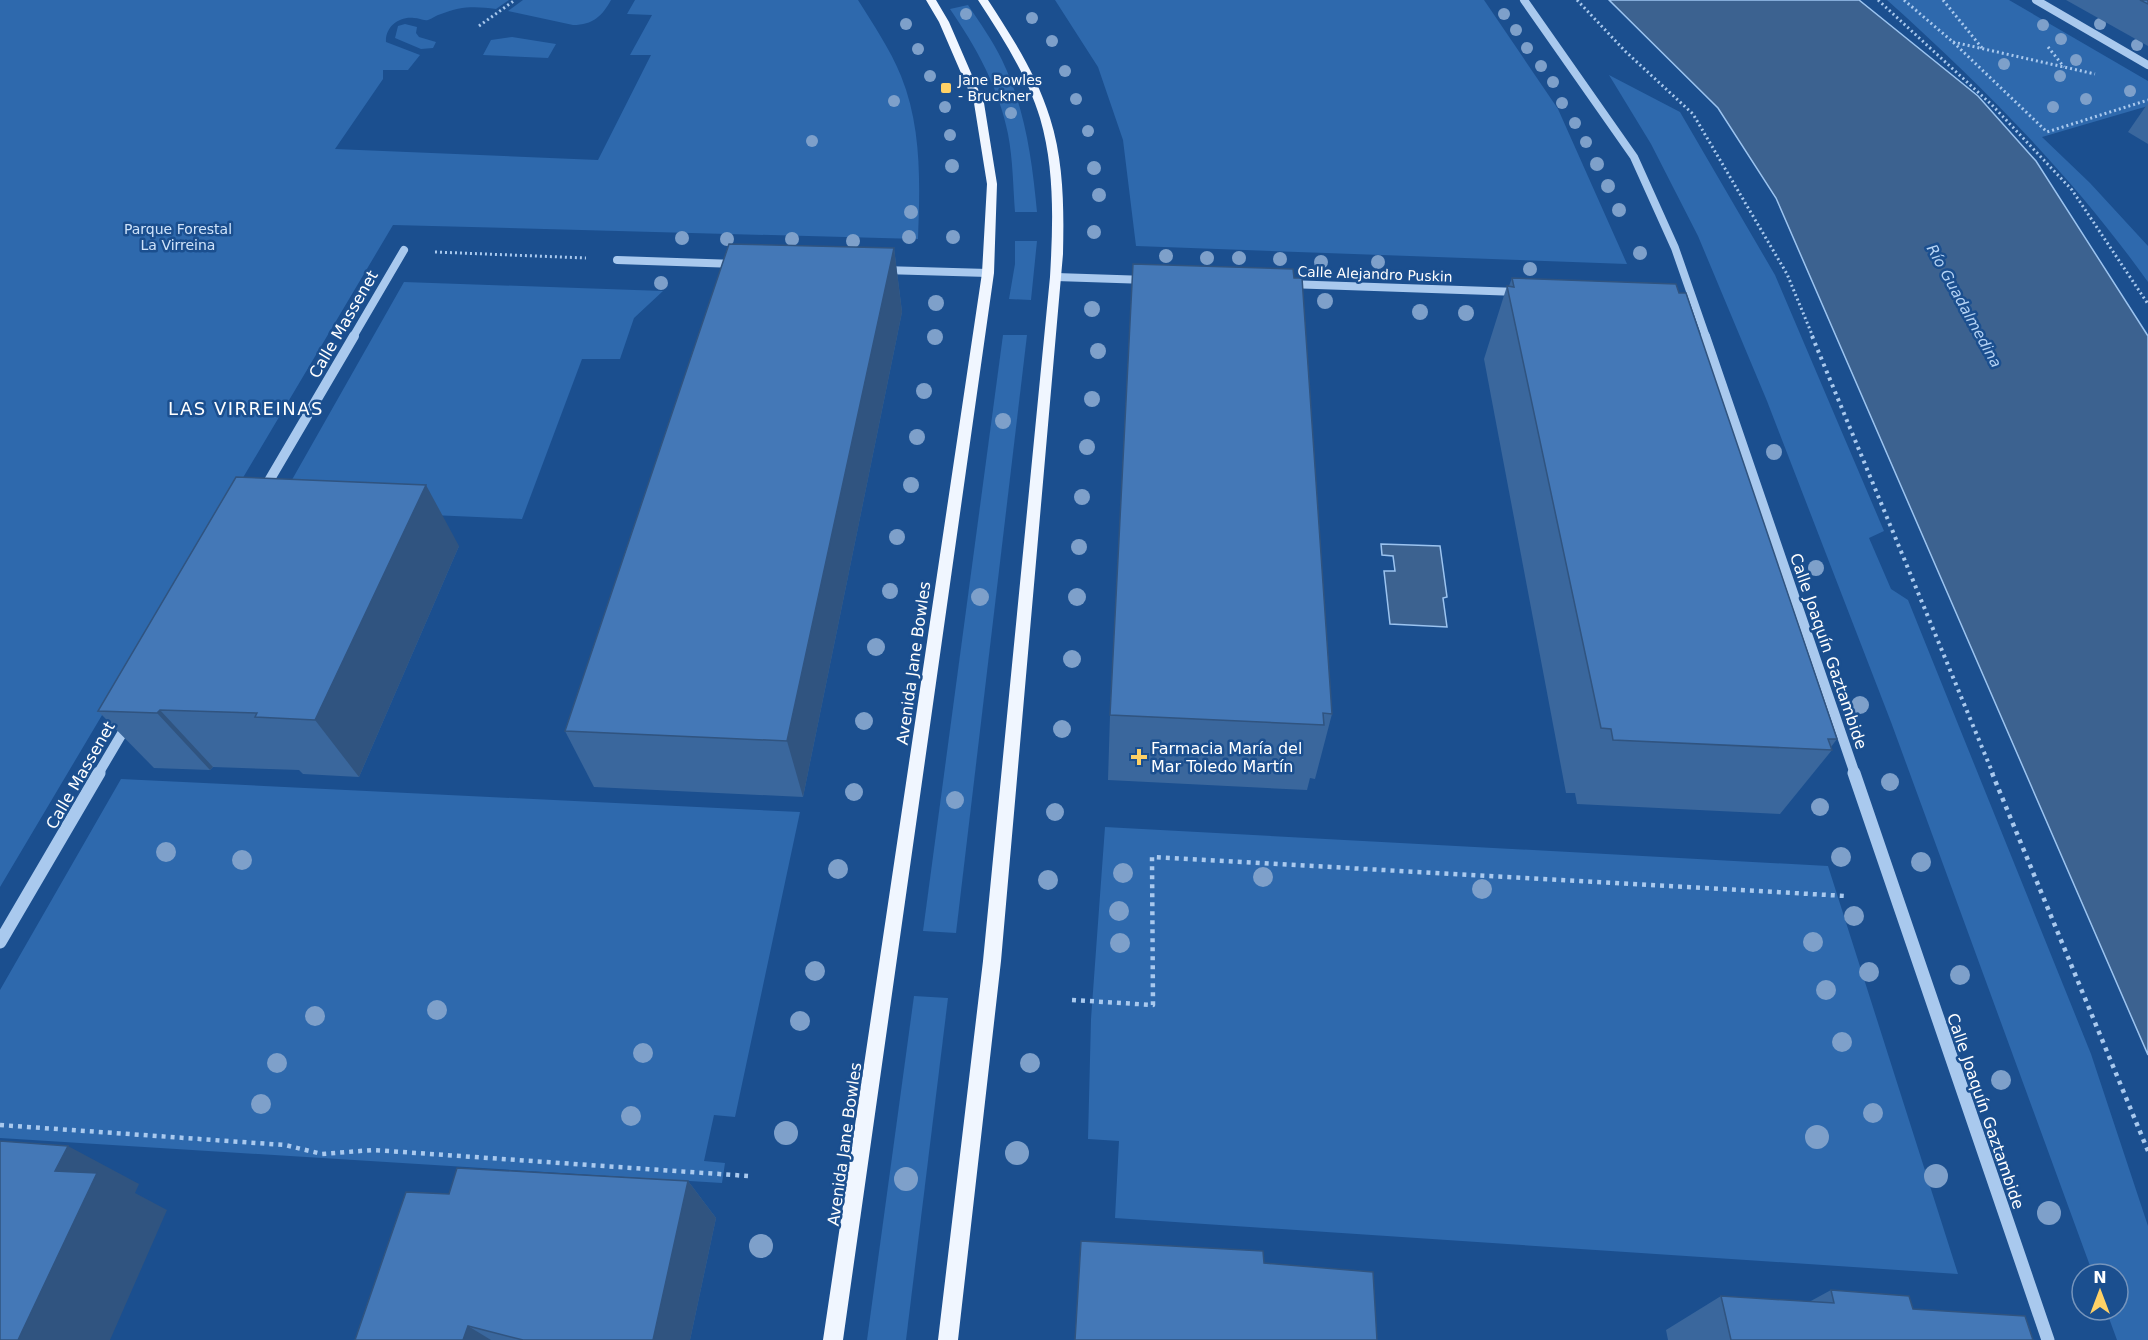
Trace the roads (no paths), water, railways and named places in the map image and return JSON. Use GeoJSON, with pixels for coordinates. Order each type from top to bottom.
{"type":"FeatureCollection","features":[{"type":"Feature","properties":{"kind":"main road","name":"Avenida Jane Bowles"},"geometry":{"type":"LineString","coordinates":[[833,1340],[988,273],[992,184],[979,103],[944,22],[931,0]]}},
{"type":"Feature","properties":{"kind":"main road"},"geometry":{"type":"LineString","coordinates":[[948,1340],[992,961],[1059,226],[1055,162],[1037,98],[1010,44],[983,0]]}},
{"type":"Feature","properties":{"kind":"street","name":"Calle Joaquín Gaztambide"},"geometry":{"type":"LineString","coordinates":[[1524,0],[1634,157],[1676,248],[1688,298],[2048,1340]]}},
{"type":"Feature","properties":{"kind":"street"},"geometry":{"type":"LineString","coordinates":[[2036,0],[2146,62]]}},
{"type":"Feature","properties":{"kind":"street","name":"Calle Massenet"},"geometry":{"type":"LineString","coordinates":[[259,498],[404,250]]}},
{"type":"Feature","properties":{"kind":"street"},"geometry":{"type":"LineString","coordinates":[[617,260],[744,264]]}},
{"type":"Feature","properties":{"kind":"street"},"geometry":{"type":"LineString","coordinates":[[871,269],[988,273]]}},
{"type":"Feature","properties":{"kind":"street"},"geometry":{"type":"LineString","coordinates":[[1056,277],[1157,280]]}},
{"type":"Feature","properties":{"kind":"street","name":"Calle Alejandro Puskin"},"geometry":{"type":"LineString","coordinates":[[1276,284],[1527,292]]}},
{"type":"Feature","properties":{"kind":"street","name":"Calle Massenet"},"geometry":{"type":"LineString","coordinates":[[0,942],[133,715]]}},
{"type":"Feature","properties":{"kind":"water","name":"Río Guadalmedina"},"geometry":{"type":"Polygon","coordinates":[[[1609,0],[1859,0],[1978,96],[2036,161],[2148,336],[2148,1055],[1776,198],[1718,108],[1609,0]]]}},
{"type":"Feature","properties":{"kind":"water"},"geometry":{"type":"Polygon","coordinates":[[[1381,544],[1440,546],[1447,597],[1443,598],[1447,627],[1390,624],[1384,571],[1395,571],[1393,556],[1382,555],[1381,544]]]}},
{"type":"Feature","properties":{"kind":"place","name":"Jane Bowles - Bruckner"},"geometry":{"type":"Point","coordinates":[946,88]}},
{"type":"Feature","properties":{"kind":"place","name":"Farmacia María del Mar Toledo Martín"},"geometry":{"type":"Point","coordinates":[1139,757]}},
{"type":"Feature","properties":{"kind":"district","name":"LAS VIRREINAS"},"geometry":{"type":"Point","coordinates":[246,409]}},
{"type":"Feature","properties":{"kind":"park label","name":"Parque Forestal La Virreina"},"geometry":{"type":"Point","coordinates":[178,238]}}]}
